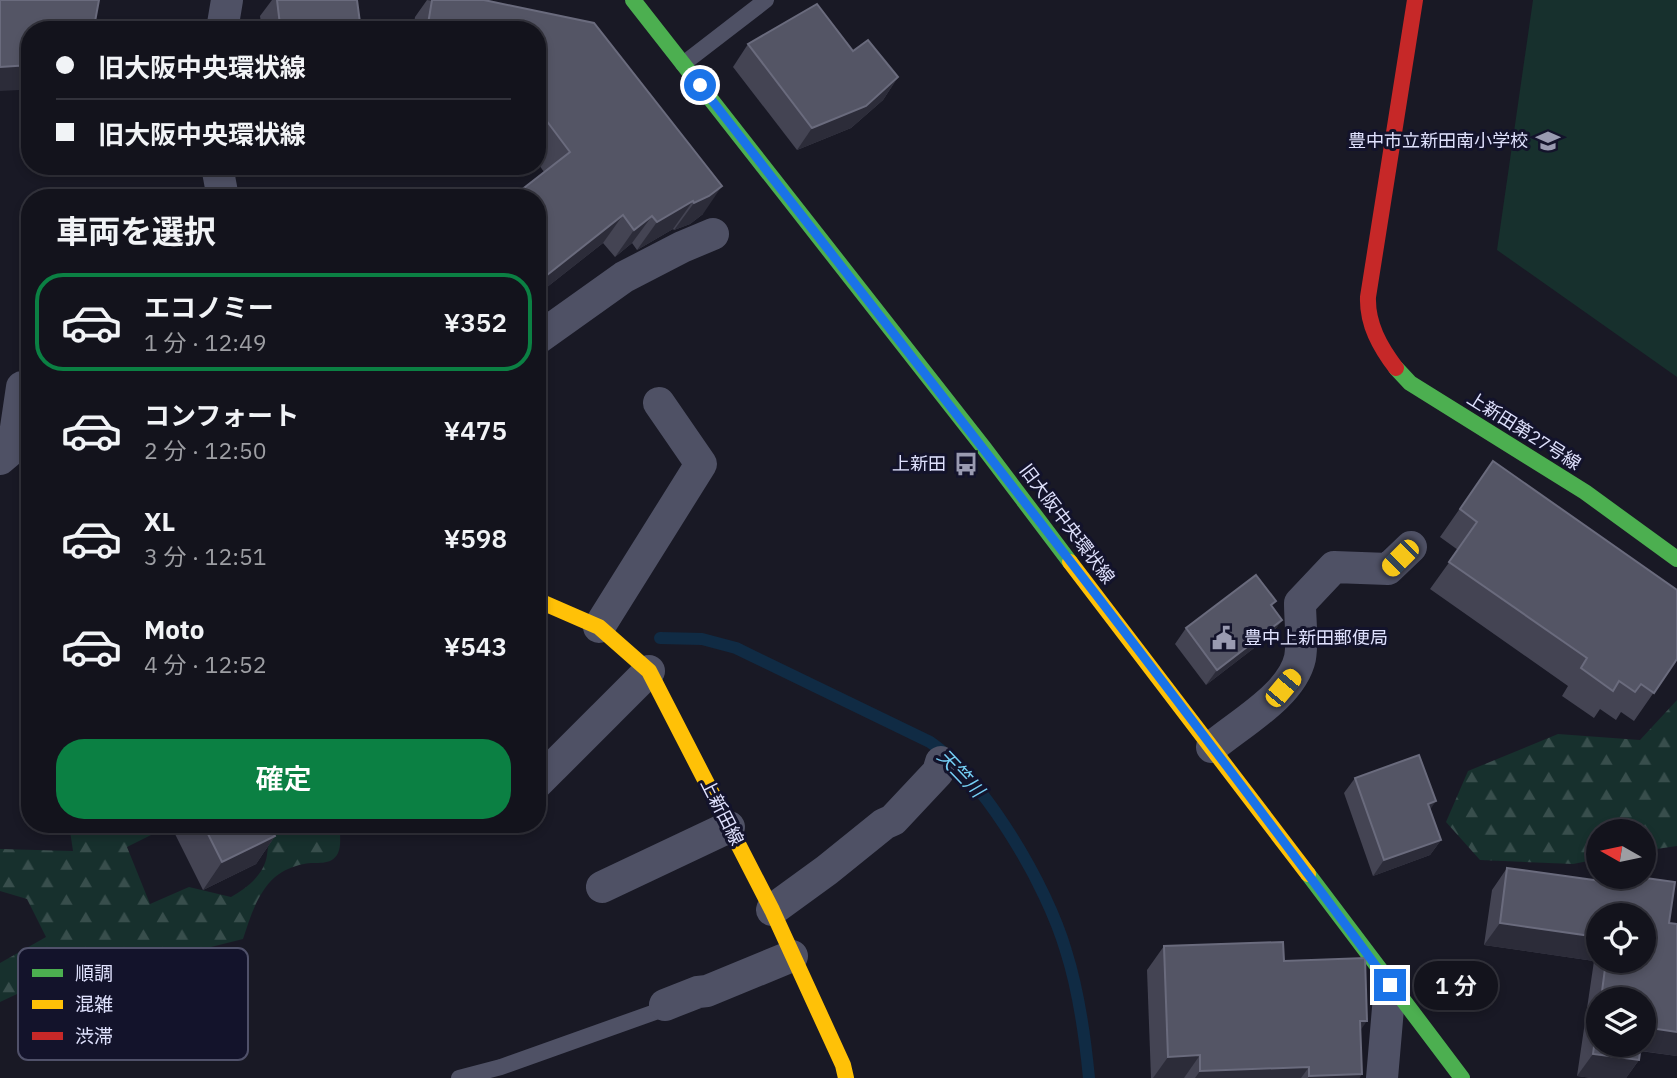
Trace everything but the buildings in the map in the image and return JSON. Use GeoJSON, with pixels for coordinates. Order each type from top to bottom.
{"type":"FeatureCollection","features":[{"type":"Feature","properties":{"kind":"main road","name":"旧大阪中央環状線"},"geometry":{"type":"LineString","coordinates":[[633,0],[984,448],[1462,1078]]}},
{"type":"Feature","properties":{"kind":"main road","name":"上新田第27号線"},"geometry":{"type":"LineString","coordinates":[[1415,0],[1370,276],[1370,319],[1387,357],[1410,383],[1585,492],[1677,559]]}},
{"type":"Feature","properties":{"kind":"main road","name":"上新田線"},"geometry":{"type":"LineString","coordinates":[[546,604],[599,627],[649,671],[772,911],[843,1065],[846,1078]]}},
{"type":"Feature","properties":{"kind":"street"},"geometry":{"type":"LineString","coordinates":[[224,21],[227,0]]}},
{"type":"Feature","properties":{"kind":"street"},"geometry":{"type":"LineString","coordinates":[[546,333],[624,277],[713,234]]}},
{"type":"Feature","properties":{"kind":"street"},"geometry":{"type":"LineString","coordinates":[[0,458],[13,448],[17,388]]}},
{"type":"Feature","properties":{"kind":"street"},"geometry":{"type":"LineString","coordinates":[[599,627],[701,464],[659,403]]}},
{"type":"Feature","properties":{"kind":"street"},"geometry":{"type":"LineString","coordinates":[[1212,747],[1271,701],[1294,674],[1300,657],[1300,603],[1334,567],[1388,569],[1411,547]]}},
{"type":"Feature","properties":{"kind":"street"},"geometry":{"type":"LineString","coordinates":[[546,774],[649,671]]}},
{"type":"Feature","properties":{"kind":"street"},"geometry":{"type":"LineString","coordinates":[[772,911],[884,824],[893,820],[938,772],[941,762]]}},
{"type":"Feature","properties":{"kind":"street"},"geometry":{"type":"LineString","coordinates":[[602,887],[729,827]]}},
{"type":"Feature","properties":{"kind":"street"},"geometry":{"type":"LineString","coordinates":[[665,1004],[707,991],[792,956]]}},
{"type":"Feature","properties":{"kind":"street"},"geometry":{"type":"LineString","coordinates":[[1382,1078],[1390,985]]}},
{"type":"Feature","properties":{"kind":"lane"},"geometry":{"type":"LineString","coordinates":[[683,64],[766,0]]}},
{"type":"Feature","properties":{"kind":"lane"},"geometry":{"type":"LineString","coordinates":[[459,1078],[501,1067],[658,1011],[665,1004]]}},
{"type":"Feature","properties":{"kind":"green space"},"geometry":{"type":"Polygon","coordinates":[[[1533,0],[1677,0],[1677,377],[1497,250],[1533,0]]]}},
{"type":"Feature","properties":{"kind":"green space"},"geometry":{"type":"Polygon","coordinates":[[[1677,700],[1677,846],[1656,849],[1656,819],[1586,819],[1586,861],[1573,864],[1480,860],[1446,822],[1468,771],[1558,734],[1640,740],[1677,700]]]}},
{"type":"Feature","properties":{"kind":"green space"},"geometry":{"type":"Polygon","coordinates":[[[70,833],[155,833],[127,847],[150,904],[189,887],[231,897],[249,885],[262,869],[272,833],[340,833],[339,851],[331,860],[285,870],[269,883],[251,914],[243,939],[207,948],[27,948],[46,937],[27,899],[0,891],[0,849],[73,851],[70,833]]]}},
{"type":"Feature","properties":{"kind":"green space"},"geometry":{"type":"Polygon","coordinates":[[[18,953],[18,994],[0,1002],[0,963],[18,953]]]}},
{"type":"Feature","properties":{"kind":"waterway","name":"天竺川"},"geometry":{"type":"LineString","coordinates":[[660,638],[702,639],[736,648],[930,742],[951,760],[993,808],[1045,896],[1071,967],[1089,1078]]}},
{"type":"Feature","properties":{"kind":"traffic: fast"},"geometry":{"type":"LineString","coordinates":[[633,0],[1070,562]]}},
{"type":"Feature","properties":{"kind":"traffic: fast"},"geometry":{"type":"LineString","coordinates":[[1396,368],[1410,383],[1585,492],[1677,559]]}},
{"type":"Feature","properties":{"kind":"traffic: fast"},"geometry":{"type":"LineString","coordinates":[[1308,874],[1462,1078]]}},
{"type":"Feature","properties":{"kind":"traffic: slow"},"geometry":{"type":"LineString","coordinates":[[1070,562],[1308,874]]}},
{"type":"Feature","properties":{"kind":"traffic: slow"},"geometry":{"type":"LineString","coordinates":[[546,604],[599,627],[649,671],[772,910],[843,1065],[846,1078]]}},
{"type":"Feature","properties":{"kind":"traffic: jam"},"geometry":{"type":"LineString","coordinates":[[1396,368],[1376,335],[1370,317],[1368,297],[1415,0]]}},
{"type":"Feature","properties":{"kind":"place","name":"豊中市立新田南小学校"},"geometry":{"type":"Point","coordinates":[1548,141]}},
{"type":"Feature","properties":{"kind":"place","name":"上新田"},"geometry":{"type":"Point","coordinates":[966,464]}},
{"type":"Feature","properties":{"kind":"place","name":"豊中上新田郵便局"},"geometry":{"type":"Point","coordinates":[1224,638]}},
{"type":"Feature","properties":{"kind":"route"},"geometry":{"type":"LineString","coordinates":[[700,85],[984,448],[1390,985]]}}]}
